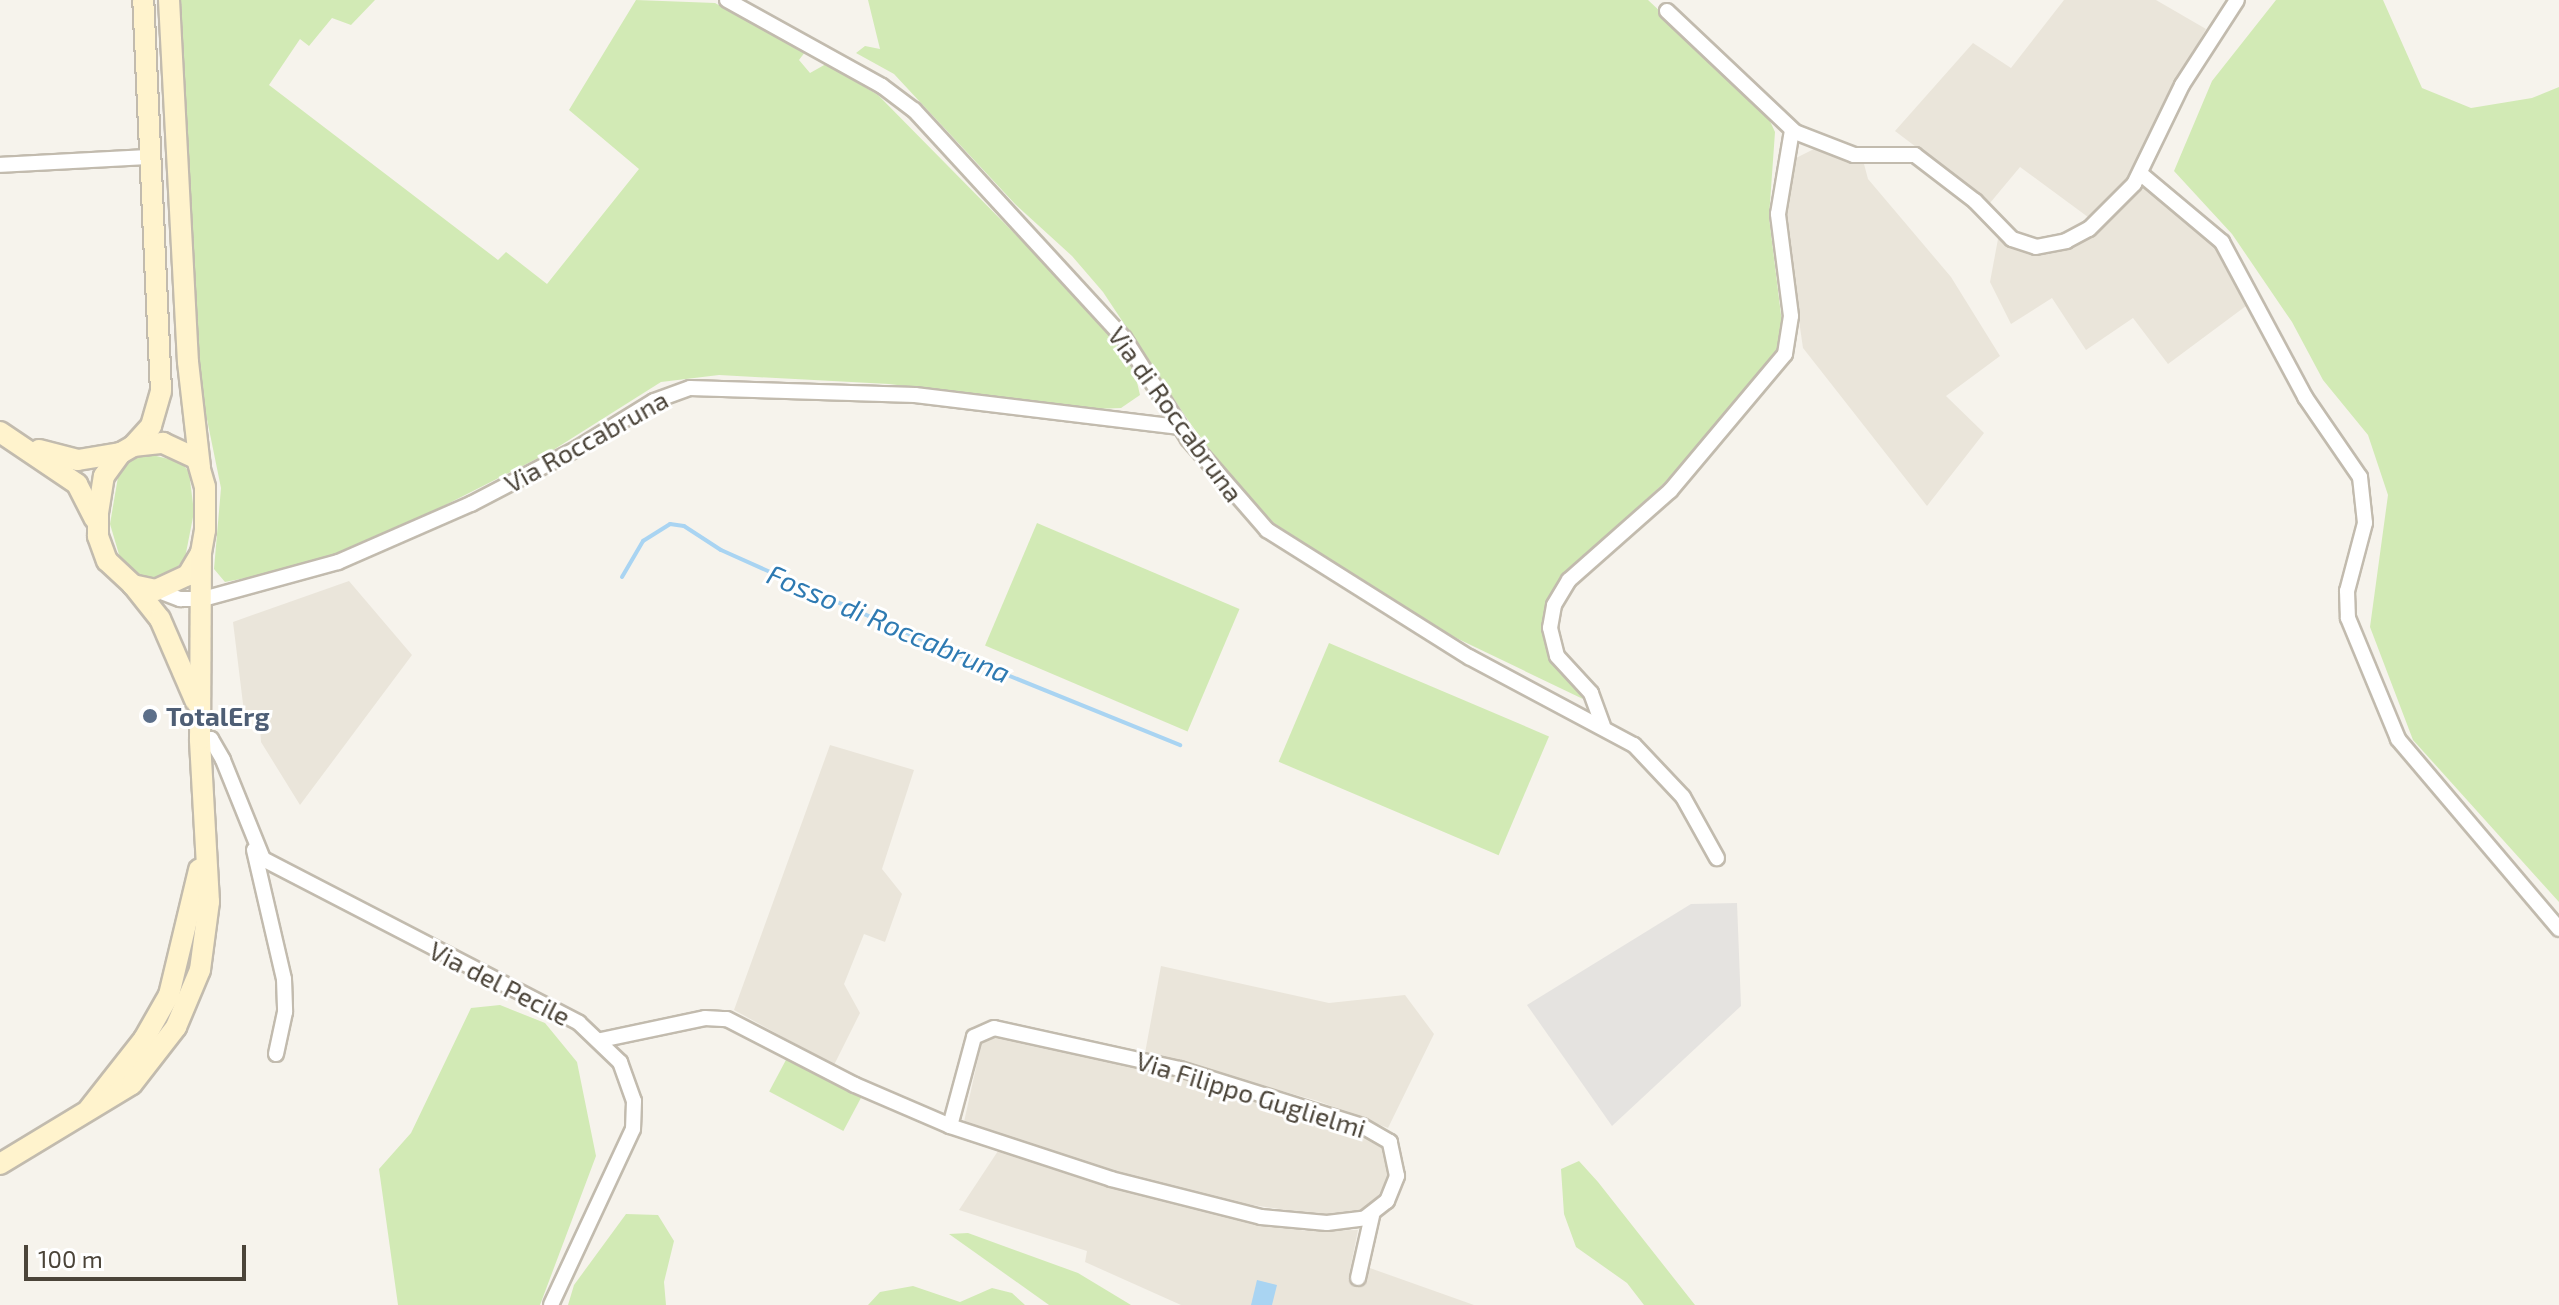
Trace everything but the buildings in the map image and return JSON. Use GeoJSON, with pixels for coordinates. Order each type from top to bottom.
{"type":"FeatureCollection","features":[{"type":"Feature","properties":{"kind":"main road"},"geometry":{"type":"LineString","coordinates":[[97,527],[104,476],[156,418],[161,391],[143,0]]}},
{"type":"Feature","properties":{"kind":"main road"},"geometry":{"type":"LineString","coordinates":[[0,1164],[121,1094],[144,1072],[187,1005],[207,937],[200,739],[201,553],[206,511],[188,362],[169,0]]}},
{"type":"Feature","properties":{"kind":"main road"},"geometry":{"type":"LineString","coordinates":[[0,432],[77,484],[97,527],[107,561],[133,585],[160,619],[200,713]]}},
{"type":"Feature","properties":{"kind":"main road"},"geometry":{"type":"LineString","coordinates":[[19,443],[78,460],[127,450],[178,446],[200,467]]}},
{"type":"Feature","properties":{"kind":"main road"},"geometry":{"type":"LineString","coordinates":[[133,585],[156,590],[179,583],[201,553]]}},
{"type":"Feature","properties":{"kind":"street","name":"Via di Roccabruna"},"geometry":{"type":"LineString","coordinates":[[727,0],[882,86],[914,110],[1124,338],[1180,427],[1244,507],[1298,554],[1469,657],[1603,726],[1644,753],[1669,778],[1717,858]]}},
{"type":"Feature","properties":{"kind":"street"},"geometry":{"type":"LineString","coordinates":[[1667,11],[1792,130],[1854,155],[1915,155],[1975,201],[2012,239],[2031,247],[2066,241],[2089,229],[2141,174],[2182,85],[2237,0]]}},
{"type":"Feature","properties":{"kind":"street"},"geometry":{"type":"LineString","coordinates":[[1603,726],[1591,693],[1557,656],[1550,633],[1553,608],[1569,580],[1670,491],[1785,354],[1791,316],[1778,214],[1792,130]]}},
{"type":"Feature","properties":{"kind":"street"},"geometry":{"type":"LineString","coordinates":[[0,165],[150,157]]}},
{"type":"Feature","properties":{"kind":"street"},"geometry":{"type":"LineString","coordinates":[[2141,174],[2222,242],[2305,397],[2360,477],[2365,523],[2348,584],[2347,610],[2357,647],[2398,739],[2559,929]]}},
{"type":"Feature","properties":{"kind":"street","name":"Via Roccabruna"},"geometry":{"type":"LineString","coordinates":[[203,599],[305,573],[403,536],[546,466],[665,395],[690,388],[915,395],[1180,427]]}},
{"type":"Feature","properties":{"kind":"street"},"geometry":{"type":"LineString","coordinates":[[156,590],[180,599],[203,599]]}},
{"type":"Feature","properties":{"kind":"street","name":"Via del Pecile"},"geometry":{"type":"LineString","coordinates":[[200,739],[211,739],[223,760],[263,859],[601,1040],[627,1075],[635,1120],[551,1305]]}},
{"type":"Feature","properties":{"kind":"street"},"geometry":{"type":"LineString","coordinates":[[251,834],[284,979],[285,1012],[276,1054]]}},
{"type":"Feature","properties":{"kind":"street"},"geometry":{"type":"LineString","coordinates":[[601,1040],[700,1019],[727,1019],[855,1085],[950,1126],[1095,1174],[1230,1210],[1310,1223],[1372,1216],[1358,1278]]}},
{"type":"Feature","properties":{"kind":"street","name":"Via Filippo Guglielmi"},"geometry":{"type":"LineString","coordinates":[[950,1126],[976,1034],[988,1028],[1019,1032],[1180,1069],[1375,1131],[1392,1146],[1397,1170],[1390,1197],[1372,1216]]}},
{"type":"Feature","properties":{"kind":"shaded area"},"geometry":{"type":"Polygon","coordinates":[[[2064,0],[2156,0],[2206,29],[2170,92],[2131,182],[2092,220],[2020,167],[1990,203],[1895,131],[1973,43],[2011,68],[2064,0]]]}},
{"type":"Feature","properties":{"kind":"shaded area"},"geometry":{"type":"Polygon","coordinates":[[[1816,148],[1864,164],[1868,179],[1951,277],[2000,356],[1946,396],[1984,433],[1927,506],[1803,348],[1786,230],[1792,160],[1816,148]]]}},
{"type":"Feature","properties":{"kind":"shaded area"},"geometry":{"type":"Polygon","coordinates":[[[2141,187],[2151,187],[2214,244],[2250,303],[2168,364],[2133,318],[2086,350],[2052,298],[2011,324],[1990,282],[1998,239],[2034,252],[2105,221],[2141,187]]]}},
{"type":"Feature","properties":{"kind":"shaded area"},"geometry":{"type":"Polygon","coordinates":[[[349,581],[412,655],[300,805],[261,742],[259,713],[244,712],[233,622],[349,581]]]}},
{"type":"Feature","properties":{"kind":"shaded area"},"geometry":{"type":"Polygon","coordinates":[[[830,745],[914,770],[882,869],[902,894],[885,942],[864,934],[844,984],[860,1013],[834,1065],[734,1010],[830,745]]]}},
{"type":"Feature","properties":{"kind":"shaded area"},"geometry":{"type":"Polygon","coordinates":[[[1737,903],[1741,1006],[1612,1126],[1527,1005],[1691,904],[1737,903]]]}},
{"type":"Feature","properties":{"kind":"shaded area"},"geometry":{"type":"Polygon","coordinates":[[[1161,966],[1329,1003],[1405,995],[1434,1034],[1388,1128],[1318,1101],[1145,1053],[1161,966]]]}},
{"type":"Feature","properties":{"kind":"shaded area"},"geometry":{"type":"Polygon","coordinates":[[[1000,1033],[1240,1094],[1378,1138],[1391,1157],[1391,1175],[1373,1204],[1361,1211],[1318,1215],[1214,1199],[1038,1152],[964,1122],[983,1036],[1000,1033]]]}},
{"type":"Feature","properties":{"kind":"shaded area"},"geometry":{"type":"Polygon","coordinates":[[[998,1151],[1248,1221],[1306,1231],[1358,1230],[1348,1280],[1362,1284],[1367,1267],[1474,1305],[1181,1305],[1085,1262],[1087,1251],[959,1210],[998,1151]]]}},
{"type":"Feature","properties":{"kind":"green space"},"geometry":{"type":"Polygon","coordinates":[[[181,0],[375,0],[351,25],[332,18],[309,46],[300,39],[269,85],[498,260],[506,252],[547,284],[639,169],[569,110],[636,0],[715,3],[805,52],[799,60],[810,73],[826,64],[878,95],[1081,301],[1133,365],[1140,395],[1121,408],[1095,409],[889,384],[719,375],[661,382],[550,452],[398,529],[308,566],[225,582],[214,569],[221,488],[200,385],[181,0]]]}},
{"type":"Feature","properties":{"kind":"green space"},"geometry":{"type":"Polygon","coordinates":[[[868,0],[1648,0],[1663,14],[1769,119],[1775,132],[1769,217],[1783,331],[1776,354],[1744,395],[1664,483],[1564,575],[1547,600],[1545,646],[1583,699],[1427,624],[1280,528],[1252,504],[1192,426],[1103,292],[1072,256],[1015,204],[894,74],[856,53],[865,46],[880,49],[868,0]]]}},
{"type":"Feature","properties":{"kind":"green space"},"geometry":{"type":"Polygon","coordinates":[[[2276,0],[2383,0],[2422,88],[2471,108],[2532,98],[2559,87],[2559,902],[2413,740],[2370,627],[2388,495],[2368,435],[2323,380],[2292,322],[2232,234],[2174,171],[2212,81],[2276,0]]]}},
{"type":"Feature","properties":{"kind":"green space"},"geometry":{"type":"Polygon","coordinates":[[[148,454],[181,462],[189,472],[194,512],[185,558],[171,574],[153,580],[123,568],[110,524],[119,471],[136,456],[148,454]]]}},
{"type":"Feature","properties":{"kind":"green space"},"geometry":{"type":"Polygon","coordinates":[[[1037,523],[1240,609],[1188,731],[985,645],[1037,523]]]}},
{"type":"Feature","properties":{"kind":"green space"},"geometry":{"type":"Polygon","coordinates":[[[1329,643],[1549,736],[1499,855],[1279,762],[1329,643]]]}},
{"type":"Feature","properties":{"kind":"green space"},"geometry":{"type":"Polygon","coordinates":[[[500,1005],[545,1023],[577,1062],[596,1156],[540,1305],[398,1305],[379,1169],[411,1133],[471,1008],[500,1005]]]}},
{"type":"Feature","properties":{"kind":"green space"},"geometry":{"type":"Polygon","coordinates":[[[787,1058],[861,1097],[843,1131],[769,1092],[787,1058]]]}},
{"type":"Feature","properties":{"kind":"green space"},"geometry":{"type":"Polygon","coordinates":[[[1579,1161],[1695,1305],[1644,1305],[1627,1283],[1576,1247],[1564,1214],[1561,1169],[1579,1161]]]}},
{"type":"Feature","properties":{"kind":"green space"},"geometry":{"type":"Polygon","coordinates":[[[626,1214],[658,1215],[674,1241],[664,1282],[666,1305],[568,1305],[574,1285],[626,1214]]]}},
{"type":"Feature","properties":{"kind":"green space"},"geometry":{"type":"Polygon","coordinates":[[[968,1233],[1078,1273],[1131,1305],[1049,1305],[949,1234],[968,1233]]]}},
{"type":"Feature","properties":{"kind":"green space"},"geometry":{"type":"Polygon","coordinates":[[[913,1286],[960,1302],[992,1288],[1012,1293],[1025,1305],[868,1305],[880,1292],[913,1286]]]}},
{"type":"Feature","properties":{"kind":"water"},"geometry":{"type":"Polygon","coordinates":[[[1257,1280],[1277,1285],[1272,1305],[1251,1305],[1257,1280]]]}},
{"type":"Feature","properties":{"kind":"waterway","name":"Fosso di Roccabruna"},"geometry":{"type":"LineString","coordinates":[[622,577],[643,541],[670,524],[684,526],[721,550],[931,644],[1180,745]]}},
{"type":"Feature","properties":{"kind":"place","name":"TotalErg"},"geometry":{"type":"Point","coordinates":[150,716]}}]}
